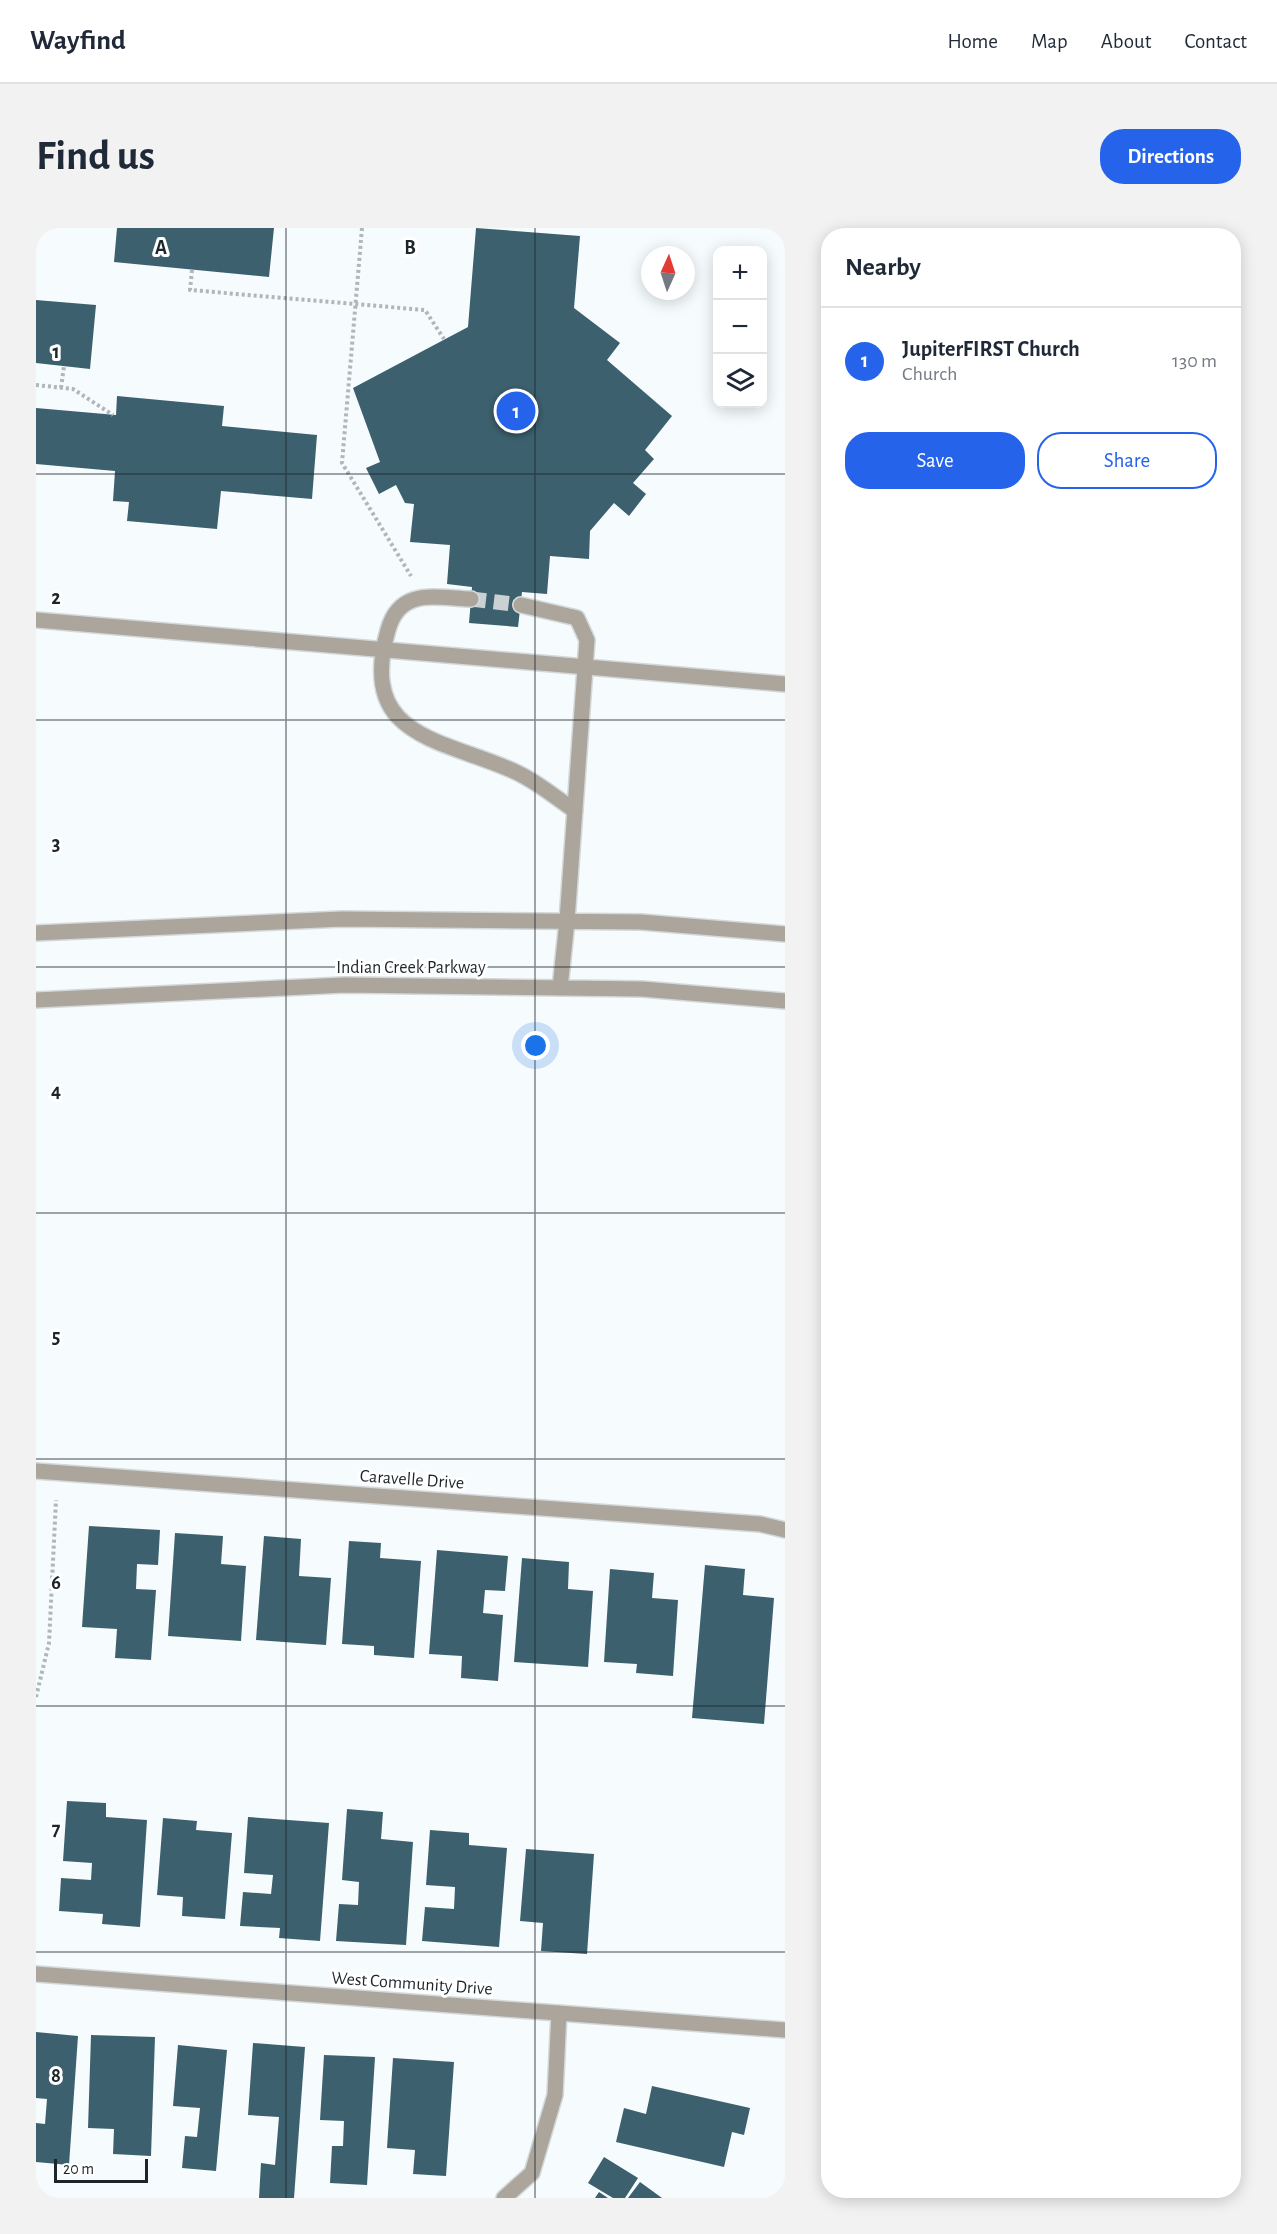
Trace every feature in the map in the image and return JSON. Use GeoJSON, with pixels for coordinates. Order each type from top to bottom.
{"type":"FeatureCollection","features":[{"type":"Feature","properties":{"kind":"street"},"geometry":{"type":"LineString","coordinates":[[471,599],[419,597],[407,602],[397,610],[390,622],[382,651],[383,685],[393,715],[414,733],[511,770],[575,811]]}},
{"type":"Feature","properties":{"kind":"street"},"geometry":{"type":"LineString","coordinates":[[521,605],[576,618],[587,640],[560,988]]}},
{"type":"Feature","properties":{"kind":"street"},"geometry":{"type":"LineString","coordinates":[[36,620],[785,684]]}},
{"type":"Feature","properties":{"kind":"street"},"geometry":{"type":"LineString","coordinates":[[36,933],[342,919],[641,922],[785,934]]}},
{"type":"Feature","properties":{"kind":"street","name":"Indian Creek Parkway"},"geometry":{"type":"LineString","coordinates":[[36,1000],[344,985],[642,989],[785,1002]]}},
{"type":"Feature","properties":{"kind":"street","name":"Caravelle Drive"},"geometry":{"type":"LineString","coordinates":[[36,1471],[760,1524],[785,1530]]}},
{"type":"Feature","properties":{"kind":"street","name":"West Community Drive"},"geometry":{"type":"LineString","coordinates":[[36,1974],[785,2030]]}},
{"type":"Feature","properties":{"kind":"street"},"geometry":{"type":"LineString","coordinates":[[504,2198],[532,2173],[555,2095],[559,2013]]}},
{"type":"Feature","properties":{"kind":"path"},"geometry":{"type":"LineString","coordinates":[[362,228],[342,463],[414,582]]}},
{"type":"Feature","properties":{"kind":"path"},"geometry":{"type":"LineString","coordinates":[[192,270],[190,290],[425,310],[444,339]]}},
{"type":"Feature","properties":{"kind":"path"},"geometry":{"type":"LineString","coordinates":[[61,388],[64,366]]}},
{"type":"Feature","properties":{"kind":"path"},"geometry":{"type":"LineString","coordinates":[[36,385],[73,389],[113,415]]}},
{"type":"Feature","properties":{"kind":"path"},"geometry":{"type":"LineString","coordinates":[[36,1697],[49,1642],[56,1500]]}},
{"type":"Feature","properties":{"kind":"building"},"geometry":{"type":"Polygon","coordinates":[[[117,228],[274,228],[269,277],[114,262],[117,228]]]}},
{"type":"Feature","properties":{"kind":"building"},"geometry":{"type":"Polygon","coordinates":[[[476,228],[580,236],[574,308],[620,343],[607,360],[672,416],[645,450],[654,459],[633,483],[646,494],[629,516],[614,503],[590,531],[589,559],[550,556],[547,594],[522,592],[518,627],[469,623],[472,587],[447,584],[450,545],[410,542],[414,504],[405,503],[396,485],[379,494],[366,468],[380,462],[353,388],[468,327],[476,228]]]}},
{"type":"Feature","properties":{"kind":"building"},"geometry":{"type":"Polygon","coordinates":[[[36,300],[96,305],[90,369],[36,363],[36,300]]]}},
{"type":"Feature","properties":{"kind":"building"},"geometry":{"type":"Polygon","coordinates":[[[117,396],[224,406],[222,426],[317,435],[312,499],[221,491],[217,529],[127,521],[129,502],[113,501],[115,471],[36,464],[36,408],[116,415],[117,396]]]}},
{"type":"Feature","properties":{"kind":"building"},"geometry":{"type":"Polygon","coordinates":[[[89,1526],[160,1530],[158,1565],[137,1564],[136,1589],[156,1590],[151,1660],[115,1658],[117,1629],[82,1627],[89,1526]]]}},
{"type":"Feature","properties":{"kind":"building"},"geometry":{"type":"Polygon","coordinates":[[[175,1533],[223,1536],[221,1564],[246,1566],[241,1641],[168,1636],[175,1533]]]}},
{"type":"Feature","properties":{"kind":"building"},"geometry":{"type":"Polygon","coordinates":[[[264,1536],[301,1539],[299,1576],[331,1578],[326,1645],[256,1640],[264,1536]]]}},
{"type":"Feature","properties":{"kind":"building"},"geometry":{"type":"Polygon","coordinates":[[[349,1541],[381,1543],[380,1558],[421,1561],[414,1658],[374,1655],[374,1646],[342,1644],[349,1541]]]}},
{"type":"Feature","properties":{"kind":"building"},"geometry":{"type":"Polygon","coordinates":[[[437,1550],[508,1556],[505,1591],[485,1590],[483,1613],[503,1615],[498,1681],[461,1678],[462,1656],[429,1654],[437,1550]]]}},
{"type":"Feature","properties":{"kind":"building"},"geometry":{"type":"Polygon","coordinates":[[[522,1558],[569,1562],[568,1589],[593,1591],[588,1667],[514,1662],[522,1558]]]}},
{"type":"Feature","properties":{"kind":"building"},"geometry":{"type":"Polygon","coordinates":[[[705,1565],[745,1569],[743,1595],[774,1598],[764,1724],[692,1718],[705,1565]]]}},
{"type":"Feature","properties":{"kind":"building"},"geometry":{"type":"Polygon","coordinates":[[[610,1569],[654,1573],[652,1598],[678,1600],[673,1676],[636,1673],[637,1664],[604,1662],[610,1569]]]}},
{"type":"Feature","properties":{"kind":"building"},"geometry":{"type":"Polygon","coordinates":[[[67,1801],[106,1803],[106,1817],[147,1820],[140,1927],[102,1924],[103,1914],[59,1911],[61,1878],[91,1880],[92,1863],[63,1861],[67,1801]]]}},
{"type":"Feature","properties":{"kind":"building"},"geometry":{"type":"Polygon","coordinates":[[[347,1809],[383,1812],[381,1839],[413,1842],[406,1945],[336,1941],[339,1904],[358,1905],[359,1882],[342,1880],[347,1809]]]}},
{"type":"Feature","properties":{"kind":"building"},"geometry":{"type":"Polygon","coordinates":[[[248,1817],[329,1823],[320,1941],[279,1938],[280,1928],[240,1926],[243,1892],[271,1894],[273,1875],[244,1873],[248,1817]]]}},
{"type":"Feature","properties":{"kind":"building"},"geometry":{"type":"Polygon","coordinates":[[[163,1818],[197,1821],[196,1830],[232,1833],[225,1919],[182,1916],[183,1897],[157,1895],[163,1818]]]}},
{"type":"Feature","properties":{"kind":"building"},"geometry":{"type":"Polygon","coordinates":[[[430,1830],[469,1833],[469,1845],[507,1848],[499,1947],[422,1941],[425,1907],[454,1909],[455,1887],[426,1885],[430,1830]]]}},
{"type":"Feature","properties":{"kind":"building"},"geometry":{"type":"Polygon","coordinates":[[[526,1849],[594,1854],[587,1954],[541,1951],[543,1923],[520,1921],[526,1849]]]}},
{"type":"Feature","properties":{"kind":"building"},"geometry":{"type":"Polygon","coordinates":[[[36,2032],[78,2036],[69,2165],[36,2162],[36,2123],[45,2124],[47,2099],[36,2098],[36,2032]]]}},
{"type":"Feature","properties":{"kind":"building"},"geometry":{"type":"Polygon","coordinates":[[[91,2035],[155,2037],[151,2156],[113,2154],[114,2129],[88,2128],[91,2035]]]}},
{"type":"Feature","properties":{"kind":"building"},"geometry":{"type":"Polygon","coordinates":[[[253,2043],[305,2047],[294,2198],[259,2198],[261,2163],[275,2165],[279,2117],[248,2115],[253,2043]]]}},
{"type":"Feature","properties":{"kind":"building"},"geometry":{"type":"Polygon","coordinates":[[[178,2045],[227,2050],[216,2171],[182,2168],[185,2136],[197,2137],[200,2108],[173,2106],[178,2045]]]}},
{"type":"Feature","properties":{"kind":"building"},"geometry":{"type":"Polygon","coordinates":[[[324,2055],[375,2057],[367,2185],[330,2183],[332,2146],[343,2146],[344,2121],[320,2120],[324,2055]]]}},
{"type":"Feature","properties":{"kind":"building"},"geometry":{"type":"Polygon","coordinates":[[[393,2058],[454,2062],[446,2176],[413,2174],[415,2150],[387,2148],[393,2058]]]}},
{"type":"Feature","properties":{"kind":"building"},"geometry":{"type":"Polygon","coordinates":[[[652,2086],[750,2108],[744,2135],[732,2132],[724,2167],[616,2142],[624,2108],[646,2114],[652,2086]]]}},
{"type":"Feature","properties":{"kind":"building"},"geometry":{"type":"Polygon","coordinates":[[[604,2157],[638,2178],[625,2198],[613,2198],[588,2183],[604,2157]]]}},
{"type":"Feature","properties":{"kind":"building"},"geometry":{"type":"Polygon","coordinates":[[[640,2182],[662,2198],[628,2198],[640,2182]]]}},
{"type":"Feature","properties":{"kind":"building"},"geometry":{"type":"Polygon","coordinates":[[[599,2192],[608,2198],[595,2198],[599,2192]]]}},
{"type":"Feature","properties":{"kind":"tunnel"},"geometry":{"type":"LineString","coordinates":[[471,599],[521,605]]}},
{"type":"Feature","properties":{"kind":"place","name":"JupiterFIRST Church"},"geometry":{"type":"Point","coordinates":[516,411]}}]}
